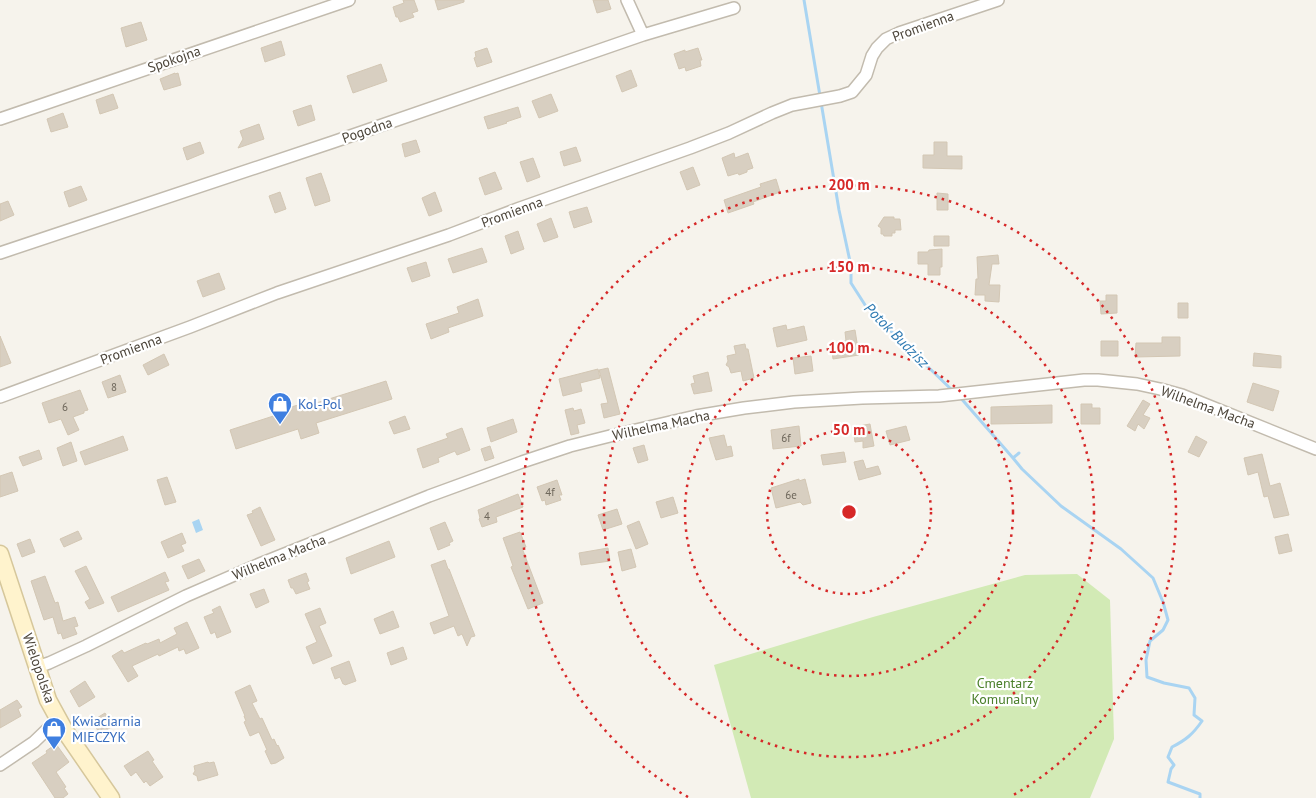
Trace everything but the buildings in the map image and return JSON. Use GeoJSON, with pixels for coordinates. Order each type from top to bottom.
{"type":"FeatureCollection","features":[{"type":"Feature","properties":{"kind":"street","name":"Spokojna"},"geometry":{"type":"LineString","coordinates":[[0,119],[349,0]]}},
{"type":"Feature","properties":{"kind":"street"},"geometry":{"type":"LineString","coordinates":[[627,0],[643,35]]}},
{"type":"Feature","properties":{"kind":"street","name":"Promienna"},"geometry":{"type":"LineString","coordinates":[[0,397],[190,328],[268,297],[690,148],[792,105],[852,92],[866,75],[872,56],[877,48],[892,36],[998,0]]}},
{"type":"Feature","properties":{"kind":"street","name":"Pogodna"},"geometry":{"type":"LineString","coordinates":[[0,253],[333,142],[643,35],[734,8]]}},
{"type":"Feature","properties":{"kind":"street","name":"Wilhelma Macha"},"geometry":{"type":"LineString","coordinates":[[37,667],[86,646],[186,596],[262,563],[429,496],[570,446],[696,416],[794,402],[939,396],[1098,380],[1137,384],[1182,395],[1316,449]]}},
{"type":"Feature","properties":{"kind":"street","name":"Wielopolska"},"geometry":{"type":"LineString","coordinates":[[0,554],[48,700],[75,746],[111,798]]}},
{"type":"Feature","properties":{"kind":"street"},"geometry":{"type":"LineString","coordinates":[[0,765],[34,742],[58,719]]}},
{"type":"Feature","properties":{"kind":"green space","name":"Cmentarz Komunalny"},"geometry":{"type":"Polygon","coordinates":[[[1077,574],[1110,600],[1114,739],[1090,798],[751,798],[714,665],[873,617],[1025,575],[1077,574]]]}},
{"type":"Feature","properties":{"kind":"water"},"geometry":{"type":"Polygon","coordinates":[[[199,519],[203,530],[196,533],[192,522],[199,519]]]}},
{"type":"Feature","properties":{"kind":"waterway","name":"Potok Budzisz"},"geometry":{"type":"LineString","coordinates":[[804,0],[820,96]]}},
{"type":"Feature","properties":{"kind":"waterway","name":"Potok Budzisz"},"geometry":{"type":"LineString","coordinates":[[821,102],[839,210],[851,266],[851,283],[867,308],[954,392]]}},
{"type":"Feature","properties":{"kind":"waterway","name":"Potok Budzisz"},"geometry":{"type":"LineString","coordinates":[[959,396],[1013,458],[1019,453]]}},
{"type":"Feature","properties":{"kind":"waterway"},"geometry":{"type":"LineString","coordinates":[[1013,458],[1061,506],[1121,549],[1153,578],[1168,620],[1163,630],[1150,641],[1146,660],[1147,677],[1189,688],[1195,698],[1194,715],[1202,721],[1189,736],[1172,747],[1168,757],[1174,765],[1168,782],[1200,794],[1200,798]]}},
{"type":"Feature","properties":{"kind":"place","name":"Kol-Pol"},"geometry":{"type":"Point","coordinates":[280,425]}},
{"type":"Feature","properties":{"kind":"place","name":"Kwiaciarnia MIECZYK"},"geometry":{"type":"Point","coordinates":[54,750]}}]}
